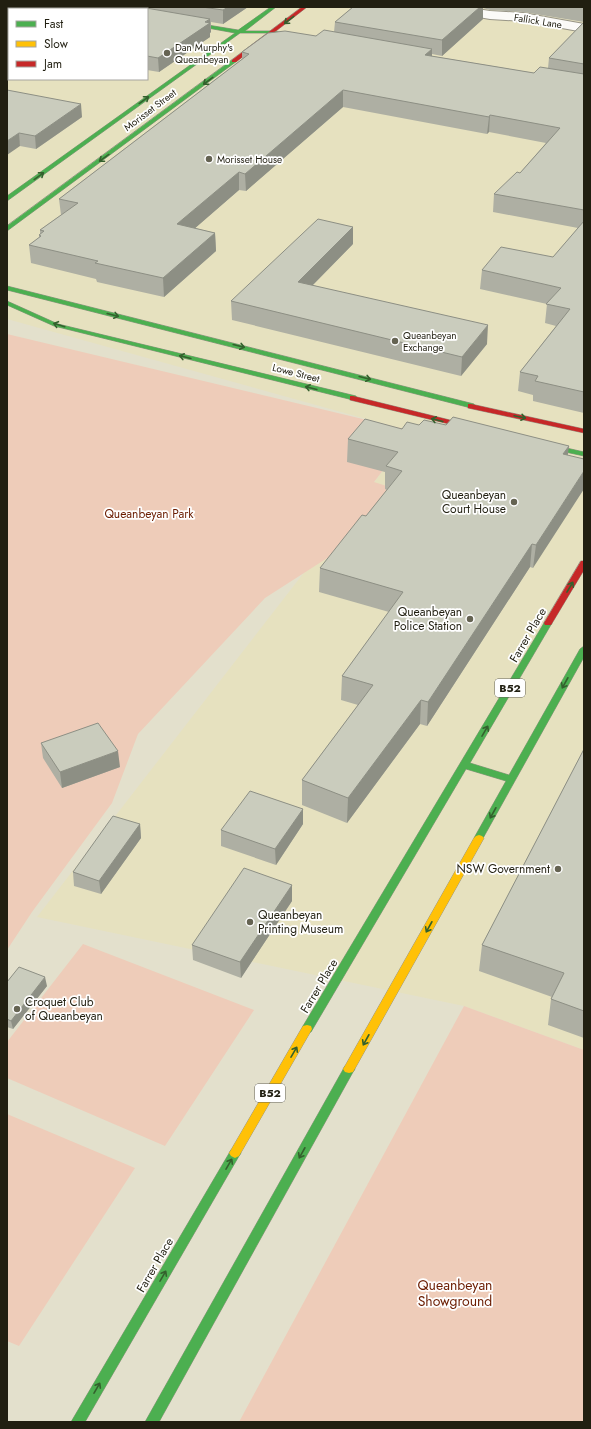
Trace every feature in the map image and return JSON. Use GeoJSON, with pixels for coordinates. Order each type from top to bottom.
{"type":"FeatureCollection","features":[{"type":"Feature","properties":{"kind":"main road","name":"Morisset Street"},"geometry":{"type":"LineString","coordinates":[[7,199],[274,7]]}},
{"type":"Feature","properties":{"kind":"main road","name":"Morisset Street"},"geometry":{"type":"LineString","coordinates":[[7,229],[306,7]]}},
{"type":"Feature","properties":{"kind":"main road"},"geometry":{"type":"LineString","coordinates":[[148,16],[239,32],[273,32],[311,39]]}},
{"type":"Feature","properties":{"kind":"main road"},"geometry":{"type":"LineString","coordinates":[[239,20],[253,22],[273,32]]}},
{"type":"Feature","properties":{"kind":"main road","name":"Lowe Street"},"geometry":{"type":"LineString","coordinates":[[7,288],[482,409],[584,431]]}},
{"type":"Feature","properties":{"kind":"main road","name":"Lowe Street"},"geometry":{"type":"LineString","coordinates":[[7,303],[56,325],[486,431]]}},
{"type":"Feature","properties":{"kind":"main road"},"geometry":{"type":"LineString","coordinates":[[531,442],[584,454]]}},
{"type":"Feature","properties":{"kind":"main road","name":"Farrer Place"},"geometry":{"type":"LineString","coordinates":[[78,1422],[312,1021],[584,564]]}},
{"type":"Feature","properties":{"kind":"main road"},"geometry":{"type":"LineString","coordinates":[[152,1422],[584,649]]}},
{"type":"Feature","properties":{"kind":"main road"},"geometry":{"type":"LineString","coordinates":[[465,765],[512,779]]}},
{"type":"Feature","properties":{"kind":"street","name":"Fallick Lane"},"geometry":{"type":"LineString","coordinates":[[444,7],[490,15],[523,17],[584,28]]}},
{"type":"Feature","properties":{"kind":"shaded area"},"geometry":{"type":"Polygon","coordinates":[[[7,7],[584,7],[584,1050],[464,1006],[37,917],[413,432],[7,319],[7,7]]]}},
{"type":"Feature","properties":{"kind":"green space","name":"Queanbeyan Park"},"geometry":{"type":"Polygon","coordinates":[[[7,334],[413,431],[374,482],[396,489],[332,555],[265,598],[138,734],[112,803],[32,912],[7,950],[7,334]]]}},
{"type":"Feature","properties":{"kind":"green space"},"geometry":{"type":"Polygon","coordinates":[[[83,944],[254,1010],[165,1146],[7,1078],[7,1042],[83,944]]]}},
{"type":"Feature","properties":{"kind":"green space","name":"Queanbeyan Showground"},"geometry":{"type":"Polygon","coordinates":[[[464,1006],[584,1050],[584,1422],[239,1422],[464,1006]]]}},
{"type":"Feature","properties":{"kind":"green space"},"geometry":{"type":"Polygon","coordinates":[[[7,1114],[135,1168],[19,1346],[7,1341],[7,1114]]]}},
{"type":"Feature","properties":{"kind":"building"},"geometry":{"type":"Polygon","coordinates":[[[7,7],[146,7],[8,8],[7,29],[7,7]]]}},
{"type":"Feature","properties":{"kind":"building"},"geometry":{"type":"Polygon","coordinates":[[[202,7],[228,7],[223,10],[202,7]]]}},
{"type":"Feature","properties":{"kind":"building"},"geometry":{"type":"Polygon","coordinates":[[[353,7],[480,7],[442,40],[335,22],[353,7]]]}},
{"type":"Feature","properties":{"kind":"building"},"geometry":{"type":"Polygon","coordinates":[[[148,8],[210,19],[205,22],[210,23],[158,58],[148,56],[148,8]]]}},
{"type":"Feature","properties":{"kind":"building"},"geometry":{"type":"Polygon","coordinates":[[[584,22],[584,64],[549,58],[584,22]]]}},
{"type":"Feature","properties":{"kind":"building"},"geometry":{"type":"Polygon","coordinates":[[[324,30],[432,49],[425,55],[534,73],[540,67],[584,74],[584,210],[494,194],[517,172],[520,173],[560,128],[490,115],[489,117],[343,90],[245,174],[239,172],[177,224],[215,233],[163,278],[95,263],[98,261],[29,245],[41,236],[39,235],[44,231],[40,230],[78,203],[59,199],[249,54],[242,52],[268,33],[285,31],[316,36],[324,30]]]}},
{"type":"Feature","properties":{"kind":"building"},"geometry":{"type":"Polygon","coordinates":[[[7,90],[81,104],[35,136],[19,133],[7,141],[7,90]]]}},
{"type":"Feature","properties":{"kind":"building"},"geometry":{"type":"Polygon","coordinates":[[[318,219],[353,227],[298,282],[488,325],[462,357],[231,301],[318,219]]]}},
{"type":"Feature","properties":{"kind":"building"},"geometry":{"type":"Polygon","coordinates":[[[584,221],[584,392],[535,381],[538,376],[520,372],[570,309],[546,304],[561,288],[482,270],[501,247],[553,257],[584,221]]]}},
{"type":"Feature","properties":{"kind":"building"},"geometry":{"type":"Polygon","coordinates":[[[453,417],[569,446],[563,454],[584,459],[584,471],[536,545],[532,544],[428,702],[421,700],[348,798],[302,780],[373,685],[342,676],[403,592],[320,568],[362,515],[366,516],[402,471],[386,466],[398,452],[348,439],[365,419],[402,429],[407,422],[419,425],[424,420],[446,425],[453,417]]]}},
{"type":"Feature","properties":{"kind":"building"},"geometry":{"type":"Polygon","coordinates":[[[98,723],[118,751],[60,772],[41,743],[98,723]]]}},
{"type":"Feature","properties":{"kind":"building","name":"NSW Government"},"geometry":{"type":"Polygon","coordinates":[[[584,749],[584,1011],[551,999],[564,973],[482,945],[584,749]]]}},
{"type":"Feature","properties":{"kind":"building"},"geometry":{"type":"Polygon","coordinates":[[[250,791],[303,809],[275,849],[221,830],[250,791]]]}},
{"type":"Feature","properties":{"kind":"building"},"geometry":{"type":"Polygon","coordinates":[[[113,816],[140,824],[99,881],[73,872],[113,816]]]}},
{"type":"Feature","properties":{"kind":"building"},"geometry":{"type":"Polygon","coordinates":[[[244,868],[292,885],[240,962],[192,945],[244,868]]]}},
{"type":"Feature","properties":{"kind":"building","name":"Croquet Club of Queanbeyan"},"geometry":{"type":"Polygon","coordinates":[[[19,967],[45,977],[11,1021],[7,1019],[7,982],[19,967]]]}},
{"type":"Feature","properties":{"kind":"traffic: fast"},"geometry":{"type":"LineString","coordinates":[[7,199],[274,7]]}},
{"type":"Feature","properties":{"kind":"traffic: fast"},"geometry":{"type":"LineString","coordinates":[[148,16],[239,32],[273,32],[302,37]]}},
{"type":"Feature","properties":{"kind":"traffic: fast"},"geometry":{"type":"LineString","coordinates":[[7,229],[234,61]]}},
{"type":"Feature","properties":{"kind":"traffic: fast"},"geometry":{"type":"LineString","coordinates":[[7,288],[471,406]]}},
{"type":"Feature","properties":{"kind":"traffic: fast"},"geometry":{"type":"LineString","coordinates":[[7,303],[56,325],[353,398]]}},
{"type":"Feature","properties":{"kind":"traffic: fast"},"geometry":{"type":"LineString","coordinates":[[540,444],[584,454]]}},
{"type":"Feature","properties":{"kind":"traffic: fast"},"geometry":{"type":"LineString","coordinates":[[307,1029],[548,623]]}},
{"type":"Feature","properties":{"kind":"traffic: fast"},"geometry":{"type":"LineString","coordinates":[[479,838],[584,649]]}},
{"type":"Feature","properties":{"kind":"traffic: fast"},"geometry":{"type":"LineString","coordinates":[[465,765],[512,779]]}},
{"type":"Feature","properties":{"kind":"traffic: fast"},"geometry":{"type":"LineString","coordinates":[[152,1422],[349,1069]]}},
{"type":"Feature","properties":{"kind":"traffic: fast"},"geometry":{"type":"LineString","coordinates":[[78,1422],[235,1153]]}},
{"type":"Feature","properties":{"kind":"traffic: slow"},"geometry":{"type":"LineString","coordinates":[[349,1069],[479,838]]}},
{"type":"Feature","properties":{"kind":"traffic: slow"},"geometry":{"type":"LineString","coordinates":[[235,1153],[307,1029]]}},
{"type":"Feature","properties":{"kind":"traffic: jam"},"geometry":{"type":"LineString","coordinates":[[234,61],[305,7]]}},
{"type":"Feature","properties":{"kind":"traffic: jam"},"geometry":{"type":"LineString","coordinates":[[353,398],[478,429]]}},
{"type":"Feature","properties":{"kind":"traffic: jam"},"geometry":{"type":"LineString","coordinates":[[471,406],[584,431]]}},
{"type":"Feature","properties":{"kind":"traffic: jam"},"geometry":{"type":"LineString","coordinates":[[548,623],[584,563]]}},
{"type":"Feature","properties":{"kind":"place","name":"Dan Murphy's Queanbeyan"},"geometry":{"type":"Point","coordinates":[167,53]}},
{"type":"Feature","properties":{"kind":"place","name":"Morisset House"},"geometry":{"type":"Point","coordinates":[209,159]}},
{"type":"Feature","properties":{"kind":"place","name":"Queanbeyan Exchange"},"geometry":{"type":"Point","coordinates":[395,341]}},
{"type":"Feature","properties":{"kind":"place","name":"Queanbeyan Court House"},"geometry":{"type":"Point","coordinates":[514,502]}},
{"type":"Feature","properties":{"kind":"place","name":"Queanbeyan Police Station"},"geometry":{"type":"Point","coordinates":[470,619]}},
{"type":"Feature","properties":{"kind":"place","name":"NSW Government"},"geometry":{"type":"Point","coordinates":[558,869]}},
{"type":"Feature","properties":{"kind":"place","name":"Queanbeyan Printing Museum"},"geometry":{"type":"Point","coordinates":[250,922]}},
{"type":"Feature","properties":{"kind":"place","name":"Croquet Club of Queanbeyan"},"geometry":{"type":"Point","coordinates":[17,1009]}}]}
